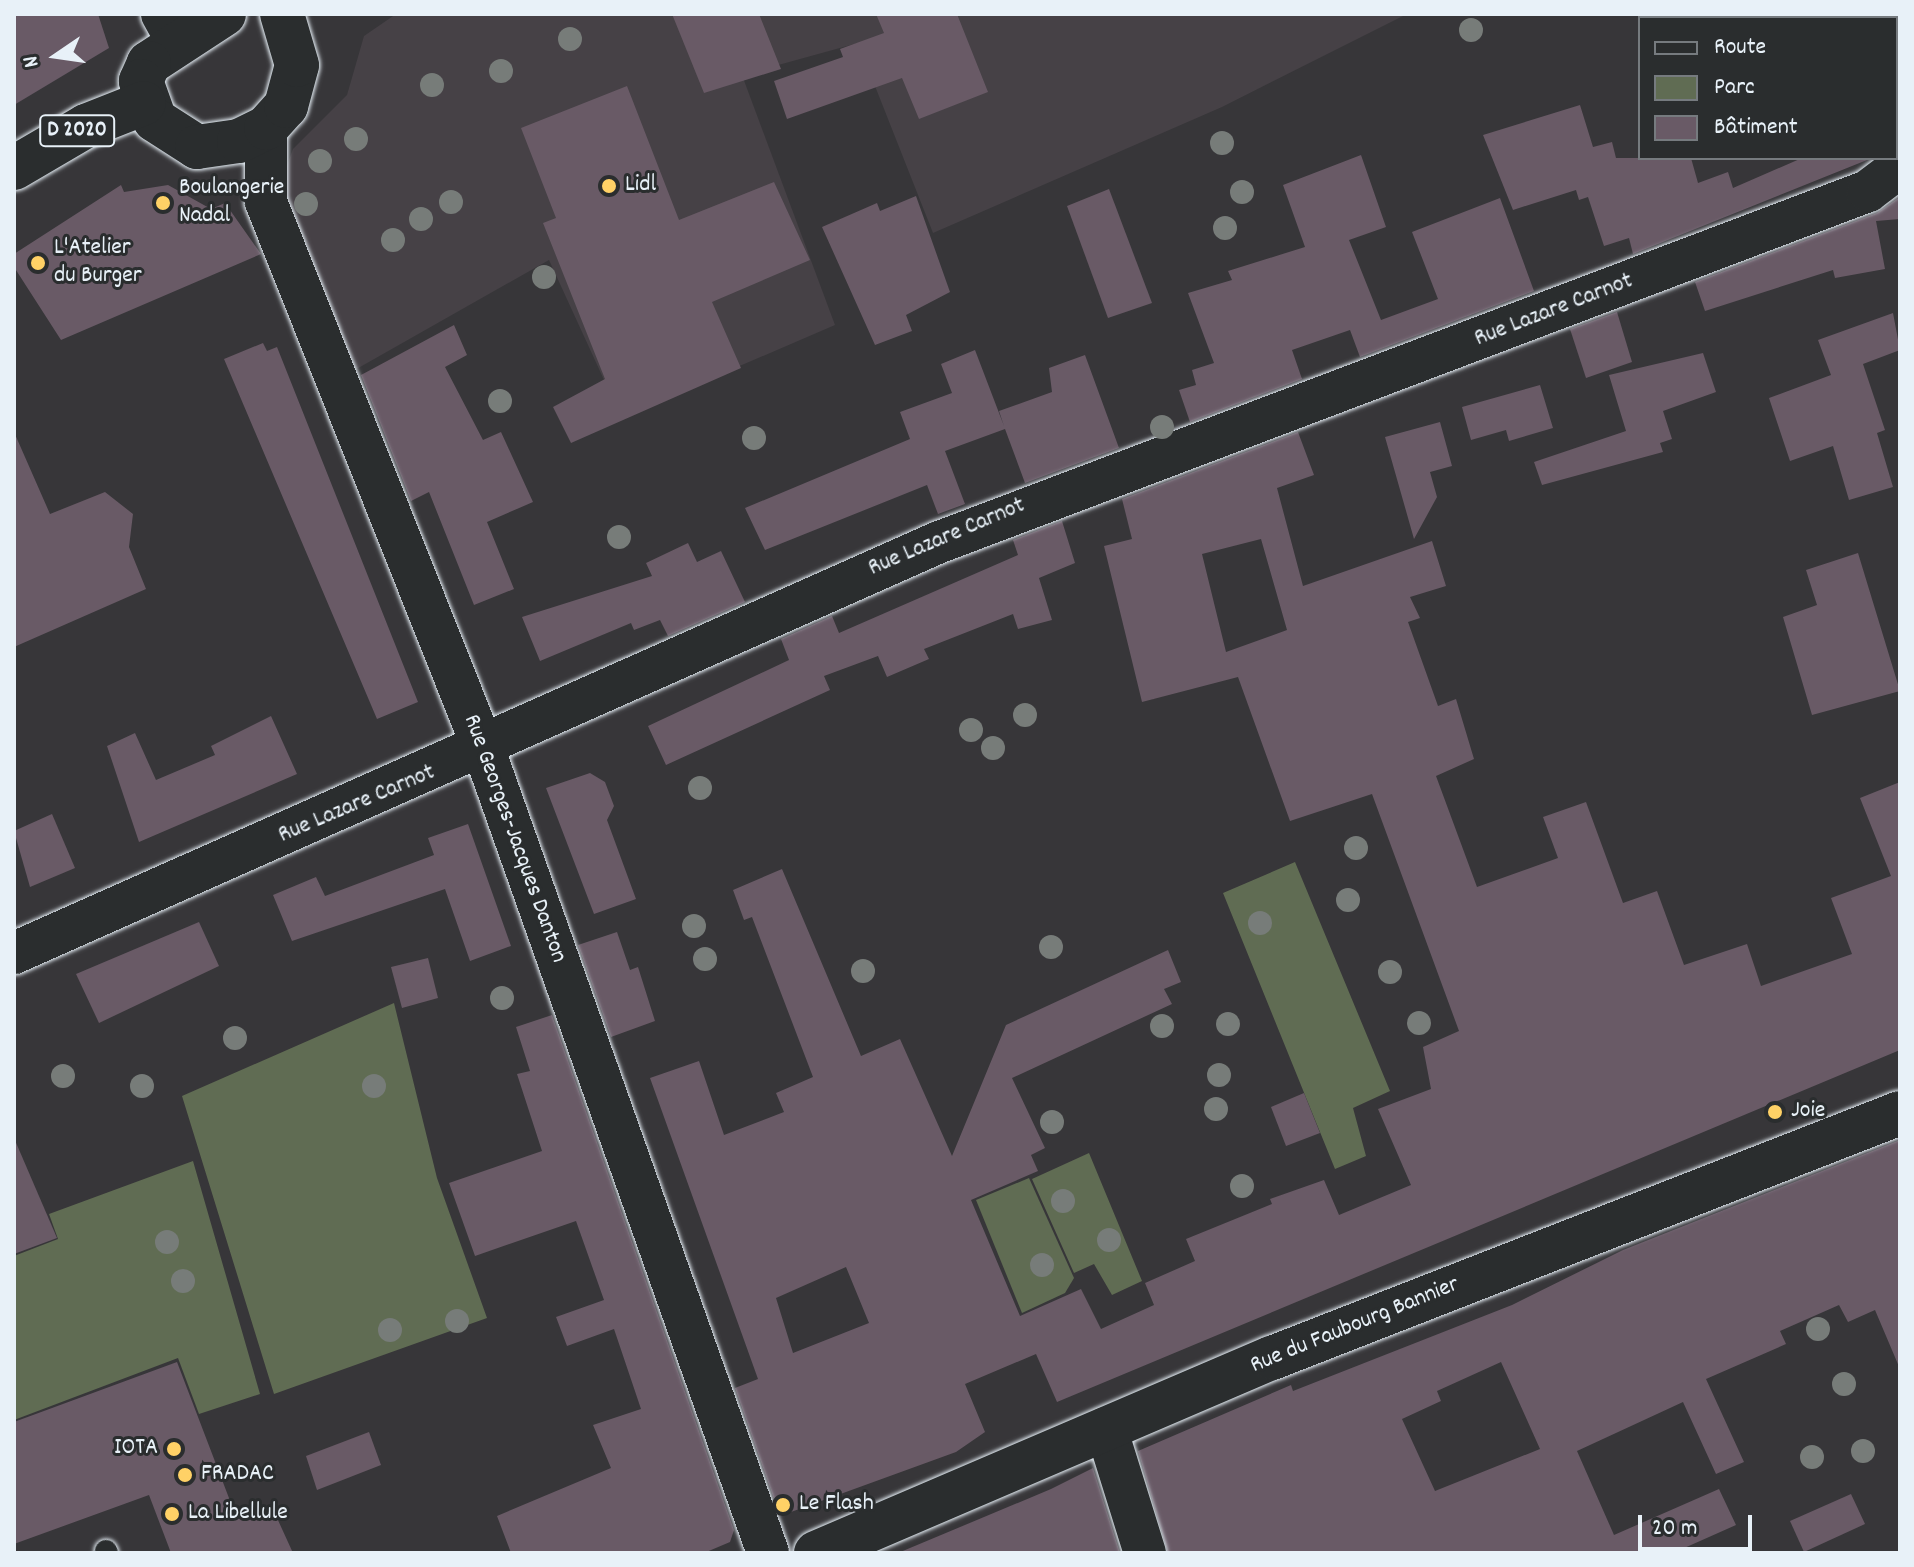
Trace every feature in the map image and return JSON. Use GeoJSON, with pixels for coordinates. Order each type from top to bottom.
{"type":"FeatureCollection","features":[{"type":"Feature","properties":{"kind":"main road"},"geometry":{"type":"LineString","coordinates":[[224,14],[170,28],[141,81],[144,103],[173,137],[197,147],[266,128],[295,85],[291,17]]}},
{"type":"Feature","properties":{"kind":"main road","name":"D 2020"},"geometry":{"type":"LineString","coordinates":[[15,170],[144,103]]}},
{"type":"Feature","properties":{"kind":"main road","name":"Rue du Faubourg Bannier"},"geometry":{"type":"LineString","coordinates":[[816,1553],[1106,1428],[1900,1113]]}},
{"type":"Feature","properties":{"kind":"street","name":"Rue Georges-Jacques Danton"},"geometry":{"type":"LineString","coordinates":[[266,128],[266,202],[484,750],[768,1553]]}},
{"type":"Feature","properties":{"kind":"street","name":"Rue Lazare Carnot"},"geometry":{"type":"LineString","coordinates":[[14,953],[484,750],[827,589],[1090,479],[1520,325],[1868,191],[1898,170]]}},
{"type":"Feature","properties":{"kind":"street"},"geometry":{"type":"LineString","coordinates":[[1106,1428],[1145,1553]]}},
{"type":"Feature","properties":{"kind":"shaded area"},"geometry":{"type":"Polygon","coordinates":[[[396,14],[1407,14],[1222,107],[933,233],[858,43],[742,75],[835,325],[621,417],[549,260],[353,371],[281,182],[293,149],[347,95],[364,36],[396,14]]]}},
{"type":"Feature","properties":{"kind":"green space"},"geometry":{"type":"Polygon","coordinates":[[[1295,862],[1390,1091],[1353,1108],[1366,1156],[1335,1169],[1223,893],[1295,862]]]}},
{"type":"Feature","properties":{"kind":"green space"},"geometry":{"type":"Polygon","coordinates":[[[394,1003],[437,1178],[487,1318],[274,1394],[182,1096],[394,1003]]]}},
{"type":"Feature","properties":{"kind":"green space"},"geometry":{"type":"Polygon","coordinates":[[[1089,1153],[1142,1281],[1112,1295],[1094,1264],[1074,1273],[1032,1179],[1089,1153]]]}},
{"type":"Feature","properties":{"kind":"green space"},"geometry":{"type":"Polygon","coordinates":[[[193,1161],[260,1394],[199,1414],[178,1358],[14,1420],[14,1256],[58,1239],[49,1214],[193,1161]]]}},
{"type":"Feature","properties":{"kind":"green space"},"geometry":{"type":"Polygon","coordinates":[[[1029,1178],[1074,1278],[1065,1293],[1022,1313],[976,1200],[1029,1178]]]}},
{"type":"Feature","properties":{"kind":"building"},"geometry":{"type":"Polygon","coordinates":[[[14,14],[98,14],[109,48],[14,105],[14,14]]]}},
{"type":"Feature","properties":{"kind":"building"},"geometry":{"type":"Polygon","coordinates":[[[672,14],[759,14],[781,69],[704,93],[672,14]]]}},
{"type":"Feature","properties":{"kind":"building"},"geometry":{"type":"Polygon","coordinates":[[[876,14],[957,14],[988,92],[919,119],[902,78],[787,119],[774,81],[843,57],[840,49],[884,33],[876,14]]]}},
{"type":"Feature","properties":{"kind":"building"},"geometry":{"type":"Polygon","coordinates":[[[627,86],[679,220],[774,182],[810,260],[712,302],[741,368],[571,443],[553,407],[605,379],[543,223],[556,218],[521,128],[627,86]]]}},
{"type":"Feature","properties":{"kind":"building"},"geometry":{"type":"Polygon","coordinates":[[[1580,105],[1593,147],[1612,142],[1616,158],[1692,160],[1698,183],[1728,172],[1733,188],[1797,160],[1867,160],[1633,254],[1629,238],[1604,246],[1588,197],[1579,200],[1576,190],[1513,210],[1483,135],[1580,105]]]}},
{"type":"Feature","properties":{"kind":"building"},"geometry":{"type":"Polygon","coordinates":[[[1361,155],[1386,227],[1349,240],[1381,320],[1438,299],[1412,232],[1500,198],[1534,291],[1360,357],[1350,330],[1292,350],[1302,379],[1190,422],[1179,390],[1196,385],[1192,370],[1214,363],[1188,293],[1232,280],[1228,271],[1305,247],[1283,185],[1361,155]]]}},
{"type":"Feature","properties":{"kind":"building"},"geometry":{"type":"Polygon","coordinates":[[[121,185],[124,192],[168,185],[211,209],[225,203],[261,254],[61,340],[14,267],[14,254],[121,185]]]}},
{"type":"Feature","properties":{"kind":"building"},"geometry":{"type":"Polygon","coordinates":[[[1109,189],[1152,303],[1108,318],[1067,206],[1109,189]]]}},
{"type":"Feature","properties":{"kind":"building"},"geometry":{"type":"Polygon","coordinates":[[[916,196],[950,292],[906,315],[912,331],[875,345],[822,227],[877,203],[880,211],[916,196]]]}},
{"type":"Feature","properties":{"kind":"building"},"geometry":{"type":"Polygon","coordinates":[[[1900,197],[1900,219],[1876,221],[1885,269],[1835,278],[1833,270],[1705,311],[1695,282],[1877,213],[1900,197]]]}},
{"type":"Feature","properties":{"kind":"building"},"geometry":{"type":"Polygon","coordinates":[[[1617,312],[1632,362],[1586,378],[1570,329],[1617,312]]]}},
{"type":"Feature","properties":{"kind":"building"},"geometry":{"type":"Polygon","coordinates":[[[1893,313],[1900,350],[1863,364],[1885,430],[1877,433],[1893,487],[1849,500],[1833,446],[1790,461],[1769,398],[1831,375],[1818,340],[1893,313]]]}},
{"type":"Feature","properties":{"kind":"building"},"geometry":{"type":"Polygon","coordinates":[[[454,325],[467,355],[445,367],[483,440],[501,432],[533,502],[487,522],[514,589],[474,605],[429,492],[411,501],[361,375],[454,325]]]}},
{"type":"Feature","properties":{"kind":"building"},"geometry":{"type":"Polygon","coordinates":[[[263,343],[267,351],[277,347],[418,702],[377,719],[224,359],[263,343]]]}},
{"type":"Feature","properties":{"kind":"building"},"geometry":{"type":"Polygon","coordinates":[[[975,350],[1004,426],[999,411],[1052,392],[1049,368],[1085,355],[1119,448],[1025,483],[1005,429],[945,451],[965,504],[938,514],[927,485],[765,550],[745,508],[910,439],[900,412],[952,393],[941,364],[975,350]]]}},
{"type":"Feature","properties":{"kind":"building"},"geometry":{"type":"Polygon","coordinates":[[[1703,353],[1716,392],[1663,411],[1672,439],[1660,443],[1663,452],[1542,485],[1534,462],[1626,431],[1609,375],[1703,353]]]}},
{"type":"Feature","properties":{"kind":"building"},"geometry":{"type":"Polygon","coordinates":[[[1540,385],[1553,428],[1509,441],[1506,430],[1471,440],[1462,407],[1540,385]]]}},
{"type":"Feature","properties":{"kind":"building"},"geometry":{"type":"Polygon","coordinates":[[[1440,422],[1452,466],[1430,472],[1437,497],[1414,539],[1385,437],[1440,422]]]}},
{"type":"Feature","properties":{"kind":"building"},"geometry":{"type":"Polygon","coordinates":[[[14,432],[50,514],[105,492],[133,514],[129,547],[146,589],[14,647],[14,432]]]}},
{"type":"Feature","properties":{"kind":"building"},"geometry":{"type":"Polygon","coordinates":[[[1298,432],[1314,475],[1277,488],[1303,586],[1432,541],[1446,586],[1410,597],[1420,618],[1408,622],[1438,706],[1456,699],[1474,759],[1436,776],[1477,887],[1558,858],[1543,817],[1586,802],[1623,903],[1657,891],[1684,965],[1747,944],[1761,986],[1852,954],[1831,898],[1891,876],[1860,798],[1900,782],[1900,1050],[1057,1402],[1036,1354],[965,1384],[985,1432],[956,1452],[780,1516],[735,1388],[758,1379],[650,1078],[699,1061],[724,1135],[784,1112],[776,1093],[813,1077],[752,917],[744,920],[733,890],[782,869],[861,1056],[900,1039],[952,1156],[1006,1025],[1168,950],[1181,982],[1164,989],[1172,1004],[1012,1078],[1045,1148],[1031,1155],[1038,1171],[971,1200],[1020,1316],[1081,1289],[1101,1329],[1154,1305],[1145,1283],[1195,1261],[1186,1239],[1272,1204],[1270,1199],[1324,1180],[1339,1215],[1411,1185],[1378,1109],[1431,1089],[1423,1047],[1459,1031],[1372,794],[1290,821],[1238,677],[1142,702],[1104,546],[1132,539],[1122,499],[1298,432]],[[1261,539],[1202,554],[1226,652],[1287,630],[1261,539]],[[846,1267],[776,1298],[793,1353],[869,1323],[846,1267]]]}},
{"type":"Feature","properties":{"kind":"building"},"geometry":{"type":"Polygon","coordinates":[[[1062,521],[1075,563],[1039,578],[1052,620],[1018,629],[1013,614],[924,649],[929,659],[887,677],[878,656],[824,676],[830,690],[666,765],[648,726],[789,660],[781,639],[832,616],[839,633],[1018,555],[1013,540],[1062,521]]]}},
{"type":"Feature","properties":{"kind":"building"},"geometry":{"type":"Polygon","coordinates":[[[688,543],[697,562],[721,551],[745,602],[668,636],[660,620],[634,630],[631,623],[540,661],[522,617],[652,576],[646,563],[688,543]]]}},
{"type":"Feature","properties":{"kind":"building"},"geometry":{"type":"Polygon","coordinates":[[[1858,553],[1900,691],[1812,715],[1783,617],[1817,605],[1806,570],[1858,553]]]}},
{"type":"Feature","properties":{"kind":"building"},"geometry":{"type":"Polygon","coordinates":[[[271,716],[297,774],[139,842],[107,746],[135,733],[156,780],[215,755],[211,746],[271,716]]]}},
{"type":"Feature","properties":{"kind":"building"},"geometry":{"type":"Polygon","coordinates":[[[590,773],[605,782],[614,806],[607,820],[636,899],[594,914],[546,788],[590,773]]]}},
{"type":"Feature","properties":{"kind":"building"},"geometry":{"type":"Polygon","coordinates":[[[52,814],[75,868],[30,887],[14,831],[52,814]]]}},
{"type":"Feature","properties":{"kind":"building"},"geometry":{"type":"Polygon","coordinates":[[[468,824],[511,946],[470,961],[445,889],[292,941],[273,895],[316,877],[325,896],[434,855],[428,838],[468,824]]]}},
{"type":"Feature","properties":{"kind":"building"},"geometry":{"type":"Polygon","coordinates":[[[199,922],[219,966],[99,1023],[76,974],[199,922]]]}},
{"type":"Feature","properties":{"kind":"building"},"geometry":{"type":"Polygon","coordinates":[[[617,932],[630,970],[638,967],[655,1021],[611,1037],[578,945],[617,932]]]}},
{"type":"Feature","properties":{"kind":"building"},"geometry":{"type":"Polygon","coordinates":[[[428,958],[438,998],[402,1008],[391,967],[428,958]]]}},
{"type":"Feature","properties":{"kind":"building"},"geometry":{"type":"Polygon","coordinates":[[[552,1015],[734,1530],[730,1542],[704,1553],[511,1553],[497,1516],[611,1468],[593,1425],[641,1409],[614,1329],[567,1346],[556,1317],[604,1300],[576,1221],[475,1256],[449,1183],[542,1151],[517,1074],[530,1071],[516,1027],[552,1015]]]}},
{"type":"Feature","properties":{"kind":"building"},"geometry":{"type":"Polygon","coordinates":[[[1304,1093],[1320,1133],[1286,1146],[1271,1107],[1304,1093]]]}},
{"type":"Feature","properties":{"kind":"building"},"geometry":{"type":"Polygon","coordinates":[[[14,1138],[57,1238],[14,1254],[14,1138]]]}},
{"type":"Feature","properties":{"kind":"building"},"geometry":{"type":"Polygon","coordinates":[[[1900,1140],[1900,1369],[1875,1310],[1848,1322],[1839,1305],[1780,1331],[1786,1344],[1706,1379],[1744,1462],[1716,1474],[1683,1402],[1577,1451],[1614,1535],[1719,1489],[1736,1525],[1673,1553],[1168,1553],[1138,1451],[1291,1385],[1293,1391],[1512,1305],[1623,1250],[1900,1140]],[[1501,1362],[1437,1391],[1441,1401],[1402,1419],[1435,1491],[1540,1449],[1501,1362]]]}},
{"type":"Feature","properties":{"kind":"building"},"geometry":{"type":"Polygon","coordinates":[[[177,1362],[237,1519],[272,1507],[293,1553],[171,1553],[149,1495],[14,1544],[14,1422],[177,1362]]]}},
{"type":"Feature","properties":{"kind":"building"},"geometry":{"type":"Polygon","coordinates":[[[369,1432],[381,1465],[317,1490],[306,1456],[369,1432]]]}},
{"type":"Feature","properties":{"kind":"building"},"geometry":{"type":"Polygon","coordinates":[[[1093,1468],[1120,1553],[898,1553],[1051,1489],[1093,1468]]]}},
{"type":"Feature","properties":{"kind":"building"},"geometry":{"type":"Polygon","coordinates":[[[1851,1494],[1865,1524],[1804,1552],[1790,1521],[1851,1494]]]}},
{"type":"Feature","properties":{"kind":"place","name":"Lidl"},"geometry":{"type":"Point","coordinates":[609,186]}},
{"type":"Feature","properties":{"kind":"place","name":"Boulangerie Nadal"},"geometry":{"type":"Point","coordinates":[163,203]}},
{"type":"Feature","properties":{"kind":"place","name":"L'Atelier du Burger"},"geometry":{"type":"Point","coordinates":[38,263]}},
{"type":"Feature","properties":{"kind":"place","name":"Joie"},"geometry":{"type":"Point","coordinates":[1775,1112]}},
{"type":"Feature","properties":{"kind":"place","name":"IOTA"},"geometry":{"type":"Point","coordinates":[174,1449]}},
{"type":"Feature","properties":{"kind":"place","name":"FRADAC"},"geometry":{"type":"Point","coordinates":[185,1475]}},
{"type":"Feature","properties":{"kind":"place","name":"Le Flash"},"geometry":{"type":"Point","coordinates":[783,1505]}},
{"type":"Feature","properties":{"kind":"place","name":"La Libellule"},"geometry":{"type":"Point","coordinates":[172,1514]}}]}
